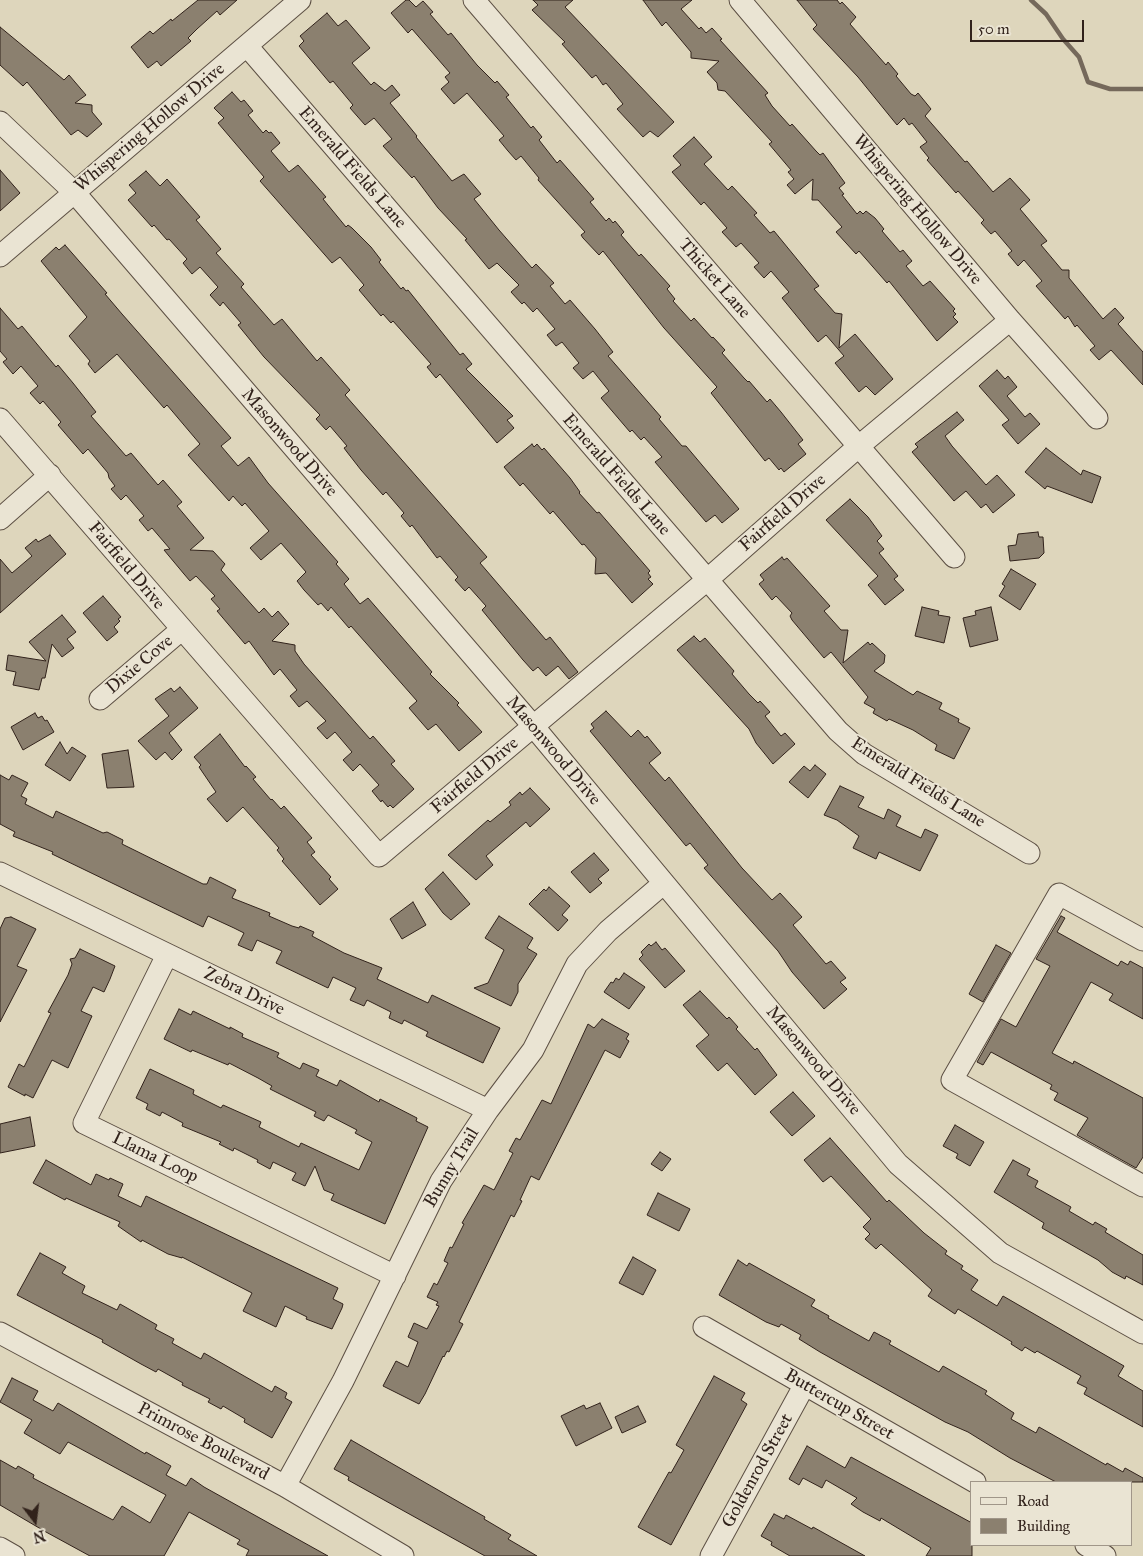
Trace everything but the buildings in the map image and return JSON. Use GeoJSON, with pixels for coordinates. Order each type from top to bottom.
{"type":"FeatureCollection","features":[{"type":"Feature","properties":{"kind":"street","name":"Whispering Hollow Drive"},"geometry":{"type":"LineString","coordinates":[[0,256],[300,0]]}},
{"type":"Feature","properties":{"kind":"street","name":"Thicket Lane"},"geometry":{"type":"LineString","coordinates":[[474,0],[954,557]]}},
{"type":"Feature","properties":{"kind":"street","name":"Whispering Hollow Drive"},"geometry":{"type":"LineString","coordinates":[[740,0],[1010,320],[1097,418]]}},
{"type":"Feature","properties":{"kind":"street","name":"Emerald Fields Lane"},"geometry":{"type":"LineString","coordinates":[[247,46],[838,731],[864,754],[1029,853]]}},
{"type":"Feature","properties":{"kind":"street","name":"Masonwood Drive"},"geometry":{"type":"LineString","coordinates":[[0,122],[74,192],[534,728],[898,1164],[1000,1253],[1143,1333]]}},
{"type":"Feature","properties":{"kind":"street","name":"Fairfield Drive"},"geometry":{"type":"LineString","coordinates":[[0,419],[181,630],[379,856],[534,728],[707,580],[859,446],[1010,320]]}},
{"type":"Feature","properties":{"kind":"street"},"geometry":{"type":"LineString","coordinates":[[0,519],[50,476]]}},
{"type":"Feature","properties":{"kind":"street","name":"Dixie Cove"},"geometry":{"type":"LineString","coordinates":[[100,699],[181,630]]}},
{"type":"Feature","properties":{"kind":"street","name":"Zebra Drive"},"geometry":{"type":"LineString","coordinates":[[0,873],[488,1110]]}},
{"type":"Feature","properties":{"kind":"street","name":"Bunny Trail"},"geometry":{"type":"LineString","coordinates":[[285,1486],[343,1381],[441,1181],[488,1110],[533,1050],[564,986],[578,964],[608,931],[664,884]]}},
{"type":"Feature","properties":{"kind":"street"},"geometry":{"type":"LineString","coordinates":[[1143,940],[1058,894],[952,1080],[1143,1186]]}},
{"type":"Feature","properties":{"kind":"street","name":"Llama Loop"},"geometry":{"type":"LineString","coordinates":[[167,955],[84,1123],[395,1276]]}},
{"type":"Feature","properties":{"kind":"street","name":"Buttercup Street"},"geometry":{"type":"LineString","coordinates":[[704,1327],[804,1386],[973,1481]]}},
{"type":"Feature","properties":{"kind":"street","name":"Primrose Boulevard"},"geometry":{"type":"LineString","coordinates":[[2,1339],[285,1486],[403,1556]]}},
{"type":"Feature","properties":{"kind":"street","name":"Goldenrod Street"},"geometry":{"type":"LineString","coordinates":[[711,1556],[804,1386]]}},
{"type":"Feature","properties":{"kind":"street"},"geometry":{"type":"LineString","coordinates":[[1088,1546],[1106,1556]]}},
{"type":"Feature","properties":{"kind":"street"},"geometry":{"type":"LineString","coordinates":[[0,1548],[14,1556]]}},
{"type":"Feature","properties":{"kind":"waterway"},"geometry":{"type":"LineString","coordinates":[[1031,0],[1046,14],[1063,39],[1079,57],[1088,82],[1110,89],[1143,89]]}}]}
